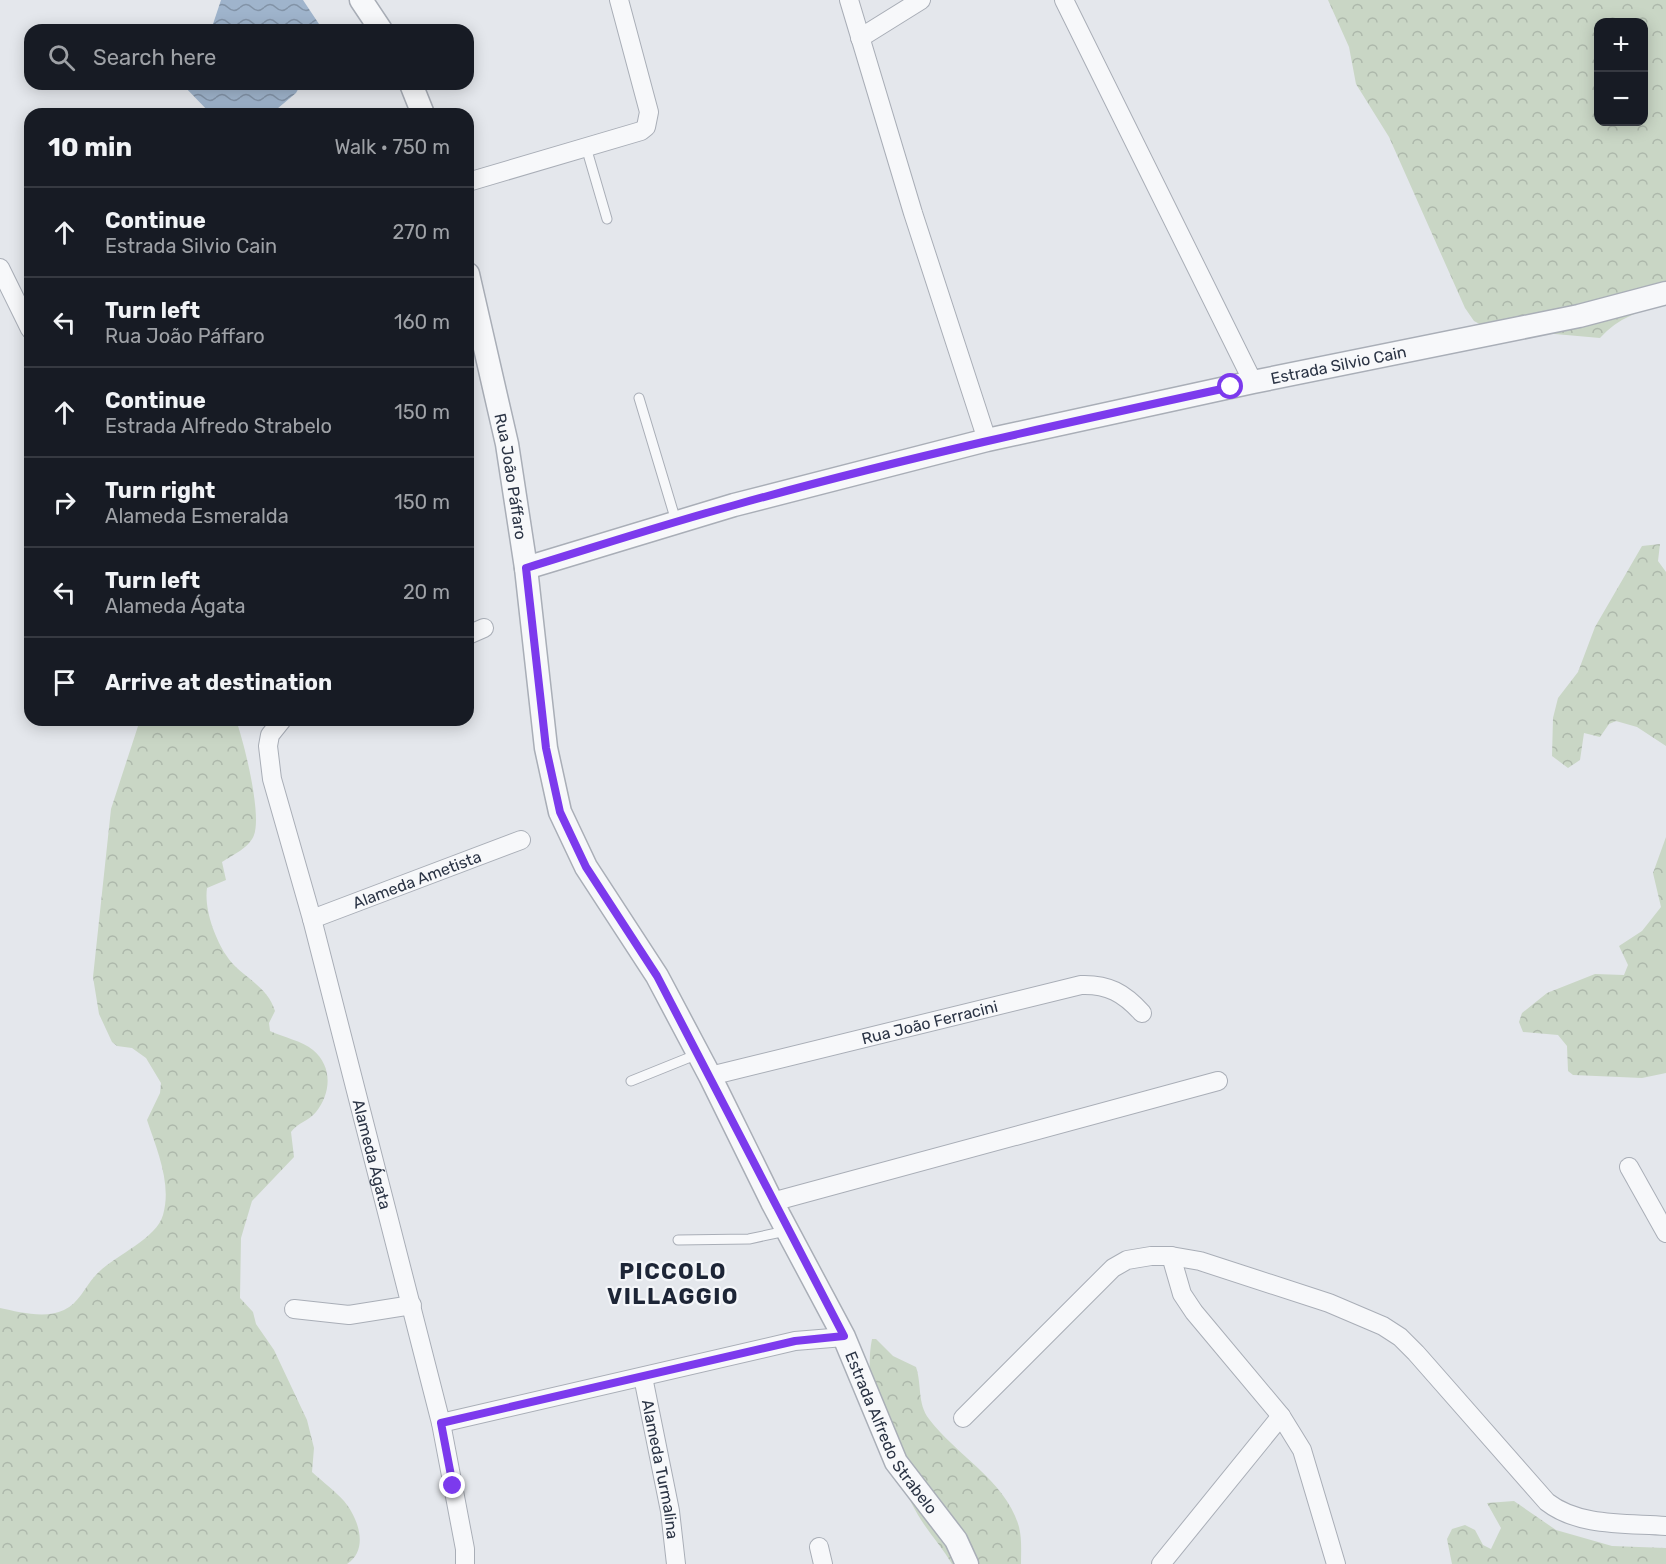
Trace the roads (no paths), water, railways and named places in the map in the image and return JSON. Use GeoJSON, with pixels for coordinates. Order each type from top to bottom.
{"type":"FeatureCollection","features":[{"type":"Feature","properties":{"kind":"street"},"geometry":{"type":"LineString","coordinates":[[361,0],[377,24]]}},
{"type":"Feature","properties":{"kind":"street"},"geometry":{"type":"LineString","coordinates":[[474,180],[641,131],[646,127],[649,119],[618,0]]}},
{"type":"Feature","properties":{"kind":"street"},"geometry":{"type":"LineString","coordinates":[[849,0],[987,440]]}},
{"type":"Feature","properties":{"kind":"street"},"geometry":{"type":"LineString","coordinates":[[860,38],[921,0]]}},
{"type":"Feature","properties":{"kind":"street"},"geometry":{"type":"LineString","coordinates":[[1064,0],[1253,382]]}},
{"type":"Feature","properties":{"kind":"street"},"geometry":{"type":"LineString","coordinates":[[413,90],[421,108]]}},
{"type":"Feature","properties":{"kind":"street"},"geometry":{"type":"LineString","coordinates":[[0,267],[24,317]]}},
{"type":"Feature","properties":{"kind":"street","name":"Estrada Silvio Cain"},"geometry":{"type":"LineString","coordinates":[[526,568],[676,521],[987,440],[1253,382],[1579,316],[1666,294]]}},
{"type":"Feature","properties":{"kind":"street","name":"Rua João Páffaro"},"geometry":{"type":"LineString","coordinates":[[474,313],[507,444],[526,568],[546,748],[560,812],[586,867],[657,976]]}},
{"type":"Feature","properties":{"kind":"street","name":"Alameda Ágata"},"geometry":{"type":"LineString","coordinates":[[277,726],[270,735],[268,746],[272,779],[312,919],[412,1305],[441,1423],[465,1549],[465,1564]]}},
{"type":"Feature","properties":{"kind":"street","name":"Alameda Ametista"},"geometry":{"type":"LineString","coordinates":[[312,919],[521,840]]}},
{"type":"Feature","properties":{"kind":"street","name":"Estrada Alfredo Strabelo"},"geometry":{"type":"LineString","coordinates":[[657,976],[710,1076],[772,1202],[844,1336],[896,1462],[956,1540],[967,1564]]}},
{"type":"Feature","properties":{"kind":"street","name":"Rua João Ferracini"},"geometry":{"type":"LineString","coordinates":[[710,1076],[1081,986],[1098,985],[1117,991],[1142,1014]]}},
{"type":"Feature","properties":{"kind":"street"},"geometry":{"type":"LineString","coordinates":[[772,1202],[1218,1081]]}},
{"type":"Feature","properties":{"kind":"street"},"geometry":{"type":"LineString","coordinates":[[1629,1167],[1666,1233]]}},
{"type":"Feature","properties":{"kind":"street"},"geometry":{"type":"LineString","coordinates":[[1171,1256],[1182,1294],[1194,1312],[1281,1416],[1302,1450],[1336,1564]]}},
{"type":"Feature","properties":{"kind":"street"},"geometry":{"type":"LineString","coordinates":[[963,1418],[1113,1268],[1127,1260],[1171,1256],[1200,1261],[1329,1303],[1383,1326],[1400,1337],[1416,1353],[1547,1502],[1560,1512],[1572,1517],[1666,1526]]}},
{"type":"Feature","properties":{"kind":"street"},"geometry":{"type":"LineString","coordinates":[[294,1309],[348,1315],[412,1305]]}},
{"type":"Feature","properties":{"kind":"street"},"geometry":{"type":"LineString","coordinates":[[441,1423],[795,1341],[844,1336]]}},
{"type":"Feature","properties":{"kind":"street","name":"Alameda Turmalina"},"geometry":{"type":"LineString","coordinates":[[643,1377],[670,1511],[676,1564]]}},
{"type":"Feature","properties":{"kind":"street"},"geometry":{"type":"LineString","coordinates":[[1161,1564],[1281,1416]]}},
{"type":"Feature","properties":{"kind":"lane"},"geometry":{"type":"LineString","coordinates":[[586,147],[607,219]]}},
{"type":"Feature","properties":{"kind":"lane"},"geometry":{"type":"LineString","coordinates":[[639,398],[676,521]]}},
{"type":"Feature","properties":{"kind":"lane"},"geometry":{"type":"LineString","coordinates":[[631,1081],[698,1054]]}},
{"type":"Feature","properties":{"kind":"lane"},"geometry":{"type":"LineString","coordinates":[[678,1240],[749,1239],[789,1231]]}},
{"type":"Feature","properties":{"kind":"water"},"geometry":{"type":"Polygon","coordinates":[[[221,0],[303,0],[319,24],[213,24],[221,0]]]}},
{"type":"Feature","properties":{"kind":"water"},"geometry":{"type":"Polygon","coordinates":[[[188,90],[298,90],[278,108],[205,108],[188,90]]]}},
{"type":"Feature","properties":{"kind":"district","name":"PICCOLO VILLAGGIO"},"geometry":{"type":"Point","coordinates":[673,1284]}}]}
